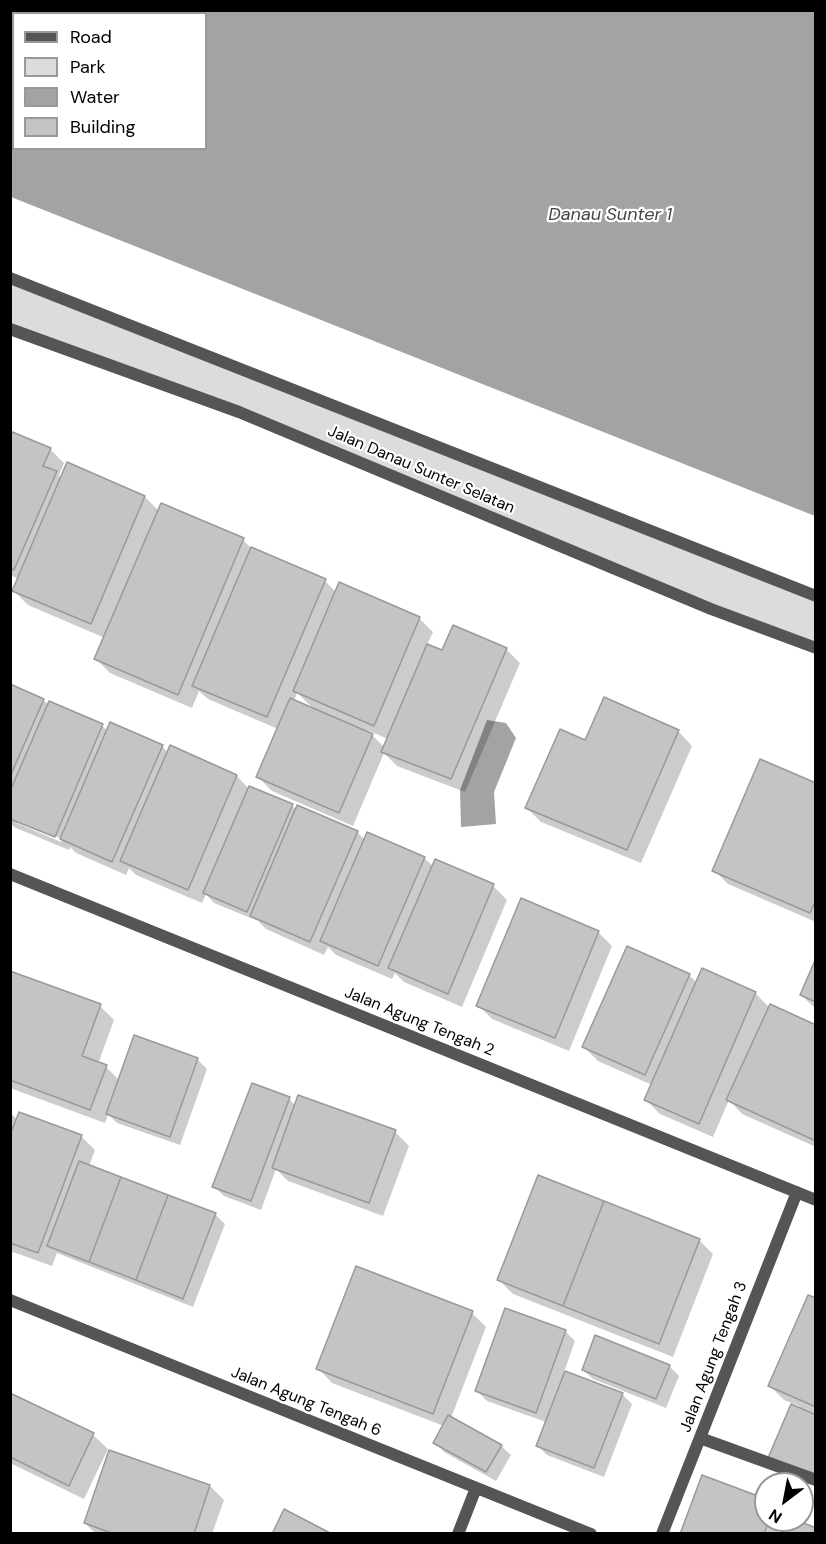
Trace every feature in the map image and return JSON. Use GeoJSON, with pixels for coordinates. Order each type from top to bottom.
{"type":"FeatureCollection","features":[{"type":"Feature","properties":{"kind":"street","name":"Jalan Danau Sunter Selatan"},"geometry":{"type":"LineString","coordinates":[[10,278],[816,596]]}},
{"type":"Feature","properties":{"kind":"street","name":"Jalan Danau Sunter Selatan"},"geometry":{"type":"LineString","coordinates":[[10,329],[239,412],[711,609],[816,648]]}},
{"type":"Feature","properties":{"kind":"street","name":"Jalan Agung Tengah 2"},"geometry":{"type":"LineString","coordinates":[[10,874],[816,1200]]}},
{"type":"Feature","properties":{"kind":"street","name":"Jalan Agung Tengah 3"},"geometry":{"type":"LineString","coordinates":[[662,1533],[797,1192]]}},
{"type":"Feature","properties":{"kind":"street","name":"Jalan Agung Tengah 6"},"geometry":{"type":"LineString","coordinates":[[10,1300],[591,1533]]}},
{"type":"Feature","properties":{"kind":"street"},"geometry":{"type":"LineString","coordinates":[[700,1438],[816,1480]]}},
{"type":"Feature","properties":{"kind":"street"},"geometry":{"type":"LineString","coordinates":[[458,1533],[476,1488]]}},
{"type":"Feature","properties":{"kind":"green space"},"geometry":{"type":"Polygon","coordinates":[[[10,278],[815,596],[815,648],[239,412],[11,329],[10,278]]]}},
{"type":"Feature","properties":{"kind":"water","name":"Danau Sunter 1"},"geometry":{"type":"Polygon","coordinates":[[[10,11],[815,11],[815,516],[11,197],[10,11]]]}},
{"type":"Feature","properties":{"kind":"water"},"geometry":{"type":"Polygon","coordinates":[[[487,720],[506,723],[516,738],[494,792],[496,824],[461,827],[460,790],[487,720]]]}},
{"type":"Feature","properties":{"kind":"building"},"geometry":{"type":"Polygon","coordinates":[[[10,431],[51,448],[43,466],[57,471],[14,570],[10,568],[10,431]]]}},
{"type":"Feature","properties":{"kind":"building"},"geometry":{"type":"Polygon","coordinates":[[[67,462],[145,496],[91,624],[12,591],[67,462]]]}},
{"type":"Feature","properties":{"kind":"building"},"geometry":{"type":"Polygon","coordinates":[[[161,503],[244,538],[178,695],[94,659],[161,503]]]}},
{"type":"Feature","properties":{"kind":"building"},"geometry":{"type":"Polygon","coordinates":[[[251,547],[326,579],[267,717],[192,686],[251,547]]]}},
{"type":"Feature","properties":{"kind":"building"},"geometry":{"type":"Polygon","coordinates":[[[339,582],[420,617],[374,726],[293,691],[339,582]]]}},
{"type":"Feature","properties":{"kind":"building"},"geometry":{"type":"Polygon","coordinates":[[[453,625],[507,648],[451,779],[381,752],[427,644],[442,650],[453,625]]]}},
{"type":"Feature","properties":{"kind":"building"},"geometry":{"type":"Polygon","coordinates":[[[10,684],[44,699],[10,777],[10,684]]]}},
{"type":"Feature","properties":{"kind":"building"},"geometry":{"type":"Polygon","coordinates":[[[604,697],[679,730],[627,850],[525,808],[560,729],[585,740],[604,697]]]}},
{"type":"Feature","properties":{"kind":"building"},"geometry":{"type":"Polygon","coordinates":[[[290,698],[373,734],[339,813],[256,777],[290,698]]]}},
{"type":"Feature","properties":{"kind":"building"},"geometry":{"type":"Polygon","coordinates":[[[49,701],[103,724],[55,837],[10,819],[10,791],[49,701]]]}},
{"type":"Feature","properties":{"kind":"building"},"geometry":{"type":"Polygon","coordinates":[[[110,722],[163,745],[112,862],[60,839],[110,722]]]}},
{"type":"Feature","properties":{"kind":"building"},"geometry":{"type":"Polygon","coordinates":[[[170,745],[237,775],[188,890],[120,861],[170,745]]]}},
{"type":"Feature","properties":{"kind":"building"},"geometry":{"type":"Polygon","coordinates":[[[760,759],[816,783],[816,900],[810,913],[712,871],[760,759]]]}},
{"type":"Feature","properties":{"kind":"building"},"geometry":{"type":"Polygon","coordinates":[[[249,786],[293,804],[247,912],[203,893],[249,786]]]}},
{"type":"Feature","properties":{"kind":"building"},"geometry":{"type":"Polygon","coordinates":[[[297,805],[358,831],[310,942],[250,916],[297,805]]]}},
{"type":"Feature","properties":{"kind":"building"},"geometry":{"type":"Polygon","coordinates":[[[367,832],[425,857],[378,966],[320,941],[367,832]]]}},
{"type":"Feature","properties":{"kind":"building"},"geometry":{"type":"Polygon","coordinates":[[[435,859],[494,884],[448,994],[388,968],[435,859]]]}},
{"type":"Feature","properties":{"kind":"building"},"geometry":{"type":"Polygon","coordinates":[[[521,898],[599,931],[555,1038],[476,1006],[521,898]]]}},
{"type":"Feature","properties":{"kind":"building"},"geometry":{"type":"Polygon","coordinates":[[[627,946],[690,974],[645,1075],[582,1047],[627,946]]]}},
{"type":"Feature","properties":{"kind":"building"},"geometry":{"type":"Polygon","coordinates":[[[816,958],[816,1002],[800,995],[816,958]]]}},
{"type":"Feature","properties":{"kind":"building"},"geometry":{"type":"Polygon","coordinates":[[[702,968],[756,992],[699,1124],[644,1100],[702,968]]]}},
{"type":"Feature","properties":{"kind":"building"},"geometry":{"type":"Polygon","coordinates":[[[10,971],[101,1004],[82,1056],[107,1065],[90,1110],[10,1080],[10,971]]]}},
{"type":"Feature","properties":{"kind":"building"},"geometry":{"type":"Polygon","coordinates":[[[770,1004],[816,1025],[816,1141],[726,1100],[770,1004]]]}},
{"type":"Feature","properties":{"kind":"building"},"geometry":{"type":"Polygon","coordinates":[[[134,1035],[198,1058],[170,1137],[106,1114],[134,1035]]]}},
{"type":"Feature","properties":{"kind":"building"},"geometry":{"type":"Polygon","coordinates":[[[252,1083],[290,1097],[251,1201],[212,1187],[252,1083]]]}},
{"type":"Feature","properties":{"kind":"building"},"geometry":{"type":"Polygon","coordinates":[[[298,1095],[396,1130],[369,1203],[272,1168],[298,1095]]]}},
{"type":"Feature","properties":{"kind":"building"},"geometry":{"type":"Polygon","coordinates":[[[19,1112],[82,1135],[38,1253],[10,1243],[10,1135],[19,1112]]]}},
{"type":"Feature","properties":{"kind":"building"},"geometry":{"type":"Polygon","coordinates":[[[79,1161],[121,1177],[89,1262],[47,1246],[79,1161]]]}},
{"type":"Feature","properties":{"kind":"building"},"geometry":{"type":"Polygon","coordinates":[[[538,1175],[604,1201],[563,1306],[497,1280],[538,1175]]]}},
{"type":"Feature","properties":{"kind":"building"},"geometry":{"type":"Polygon","coordinates":[[[121,1177],[168,1195],[136,1280],[89,1262],[121,1177]]]}},
{"type":"Feature","properties":{"kind":"building"},"geometry":{"type":"Polygon","coordinates":[[[168,1195],[216,1213],[183,1299],[136,1280],[168,1195]]]}},
{"type":"Feature","properties":{"kind":"building"},"geometry":{"type":"Polygon","coordinates":[[[604,1201],[700,1239],[659,1344],[563,1306],[604,1201]]]}},
{"type":"Feature","properties":{"kind":"building"},"geometry":{"type":"Polygon","coordinates":[[[356,1266],[473,1311],[433,1414],[316,1369],[356,1266]]]}},
{"type":"Feature","properties":{"kind":"building"},"geometry":{"type":"Polygon","coordinates":[[[808,1295],[816,1298],[816,1407],[768,1386],[808,1295]]]}},
{"type":"Feature","properties":{"kind":"building"},"geometry":{"type":"Polygon","coordinates":[[[505,1308],[566,1330],[536,1413],[475,1391],[505,1308]]]}},
{"type":"Feature","properties":{"kind":"building"},"geometry":{"type":"Polygon","coordinates":[[[595,1335],[670,1365],[656,1399],[582,1370],[595,1335]]]}},
{"type":"Feature","properties":{"kind":"building"},"geometry":{"type":"Polygon","coordinates":[[[565,1371],[623,1393],[594,1468],[536,1446],[565,1371]]]}},
{"type":"Feature","properties":{"kind":"building"},"geometry":{"type":"Polygon","coordinates":[[[10,1393],[94,1433],[69,1486],[10,1457],[10,1393]]]}},
{"type":"Feature","properties":{"kind":"building"},"geometry":{"type":"Polygon","coordinates":[[[791,1404],[816,1415],[816,1477],[814,1472],[803,1472],[768,1458],[791,1404]]]}},
{"type":"Feature","properties":{"kind":"building"},"geometry":{"type":"Polygon","coordinates":[[[448,1415],[502,1445],[486,1472],[433,1443],[448,1415]]]}},
{"type":"Feature","properties":{"kind":"building"},"geometry":{"type":"Polygon","coordinates":[[[109,1450],[210,1485],[194,1534],[114,1534],[84,1523],[109,1450]]]}},
{"type":"Feature","properties":{"kind":"building"},"geometry":{"type":"Polygon","coordinates":[[[702,1475],[754,1494],[754,1532],[765,1532],[764,1534],[680,1534],[702,1475]]]}},
{"type":"Feature","properties":{"kind":"building"},"geometry":{"type":"Polygon","coordinates":[[[284,1509],[332,1534],[272,1534],[284,1509]]]}},
{"type":"Feature","properties":{"kind":"building"},"geometry":{"type":"Polygon","coordinates":[[[814,1527],[816,1528],[816,1534],[780,1534],[781,1532],[814,1532],[814,1527]]]}}]}
